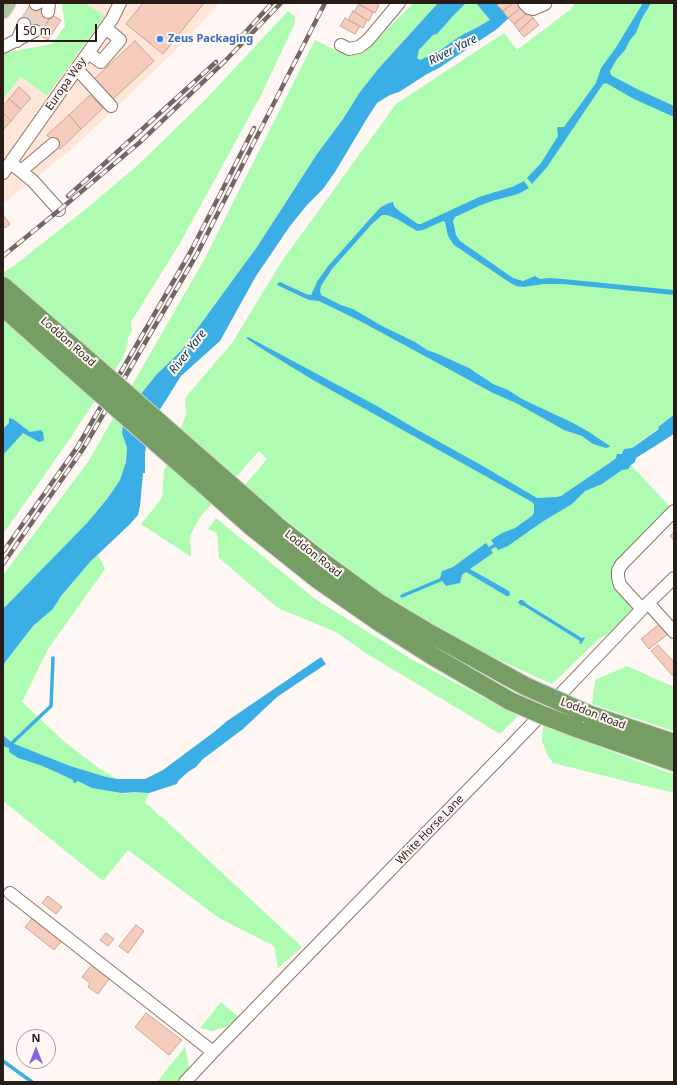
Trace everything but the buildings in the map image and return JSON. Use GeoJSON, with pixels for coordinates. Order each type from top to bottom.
{"type":"FeatureCollection","features":[{"type":"Feature","properties":{"kind":"highway","name":"Loddon Road"},"geometry":{"type":"LineString","coordinates":[[3,286],[9,306],[276,525],[379,603],[429,633],[525,686],[588,714],[674,743]]}},
{"type":"Feature","properties":{"kind":"highway","name":"Loddon Road"},"geometry":{"type":"LineString","coordinates":[[66,352],[253,528],[317,579],[382,624],[431,655],[510,701],[576,728],[674,762]]}},
{"type":"Feature","properties":{"kind":"main road"},"geometry":{"type":"LineString","coordinates":[[3,11],[8,3]]}},
{"type":"Feature","properties":{"kind":"street","name":"Europa Way"},"geometry":{"type":"LineString","coordinates":[[3,173],[106,28],[120,3]]}},
{"type":"Feature","properties":{"kind":"street"},"geometry":{"type":"LineString","coordinates":[[341,45],[349,49],[359,47],[368,40],[398,3]]}},
{"type":"Feature","properties":{"kind":"street"},"geometry":{"type":"LineString","coordinates":[[524,3],[532,9],[545,4]]}},
{"type":"Feature","properties":{"kind":"street"},"geometry":{"type":"LineString","coordinates":[[3,47],[17,41],[30,27]]}},
{"type":"Feature","properties":{"kind":"street"},"geometry":{"type":"LineString","coordinates":[[88,53],[100,62],[120,40],[106,28]]}},
{"type":"Feature","properties":{"kind":"street"},"geometry":{"type":"LineString","coordinates":[[77,69],[111,106]]}},
{"type":"Feature","properties":{"kind":"street"},"geometry":{"type":"LineString","coordinates":[[21,171],[53,144]]}},
{"type":"Feature","properties":{"kind":"street"},"geometry":{"type":"LineString","coordinates":[[11,163],[33,181],[59,210]]}},
{"type":"Feature","properties":{"kind":"street"},"geometry":{"type":"LineString","coordinates":[[674,511],[621,564],[618,570],[620,585],[629,596],[645,606],[674,632]]}},
{"type":"Feature","properties":{"kind":"street","name":"White Horse Lane"},"geometry":{"type":"LineString","coordinates":[[185,1082],[645,606],[674,578]]}},
{"type":"Feature","properties":{"kind":"street"},"geometry":{"type":"LineString","coordinates":[[10,893],[213,1052]]}},
{"type":"Feature","properties":{"kind":"shaded area"},"geometry":{"type":"Polygon","coordinates":[[[85,3],[220,3],[184,42],[72,149],[3,204],[3,99],[21,77],[47,96],[105,16],[85,3]]]}},
{"type":"Feature","properties":{"kind":"green space"},"geometry":{"type":"Polygon","coordinates":[[[62,3],[85,3],[105,16],[47,96],[21,77],[3,99],[3,53],[52,44],[65,26],[62,3]]]}},
{"type":"Feature","properties":{"kind":"green space"},"geometry":{"type":"Polygon","coordinates":[[[413,3],[438,3],[379,68],[360,92],[343,119],[317,154],[257,247],[181,351],[157,375],[122,433],[127,448],[126,462],[120,480],[107,499],[87,523],[3,609],[3,575],[88,462],[205,258],[315,40],[347,56],[364,53],[413,3]]]}},
{"type":"Feature","properties":{"kind":"green space"},"geometry":{"type":"Polygon","coordinates":[[[466,3],[476,3],[490,20],[457,38],[438,52],[424,59],[420,60],[417,58],[419,50],[433,35],[437,34],[466,3]]]}},
{"type":"Feature","properties":{"kind":"green space"},"geometry":{"type":"Polygon","coordinates":[[[575,3],[674,3],[674,417],[623,454],[631,465],[672,509],[616,565],[637,607],[618,629],[600,638],[552,684],[473,648],[380,593],[243,487],[267,459],[259,451],[200,517],[190,536],[191,557],[141,524],[162,498],[164,471],[186,415],[185,398],[232,343],[282,261],[396,104],[504,33],[517,50],[571,9],[575,3]],[[453,567],[442,571],[440,578],[462,575],[466,572],[506,595],[508,591],[470,569],[453,567]],[[523,600],[524,606],[581,641],[583,638],[527,604],[523,600]]]}},
{"type":"Feature","properties":{"kind":"green space"},"geometry":{"type":"Polygon","coordinates":[[[288,11],[295,17],[295,23],[260,97],[180,243],[131,322],[132,330],[122,359],[71,437],[3,534],[3,273],[87,208],[139,164],[206,99],[288,11]]]}},
{"type":"Feature","properties":{"kind":"green space"},"geometry":{"type":"Polygon","coordinates":[[[216,518],[315,599],[413,660],[518,716],[500,734],[364,652],[336,632],[278,608],[219,558],[217,533],[208,529],[216,518]]]}},
{"type":"Feature","properties":{"kind":"green space"},"geometry":{"type":"Polygon","coordinates":[[[98,555],[105,569],[48,649],[22,702],[66,743],[100,769],[117,779],[149,793],[145,803],[302,947],[278,968],[274,946],[219,918],[128,850],[103,881],[3,801],[3,665],[33,626],[53,609],[61,596],[90,562],[98,555]]]}},
{"type":"Feature","properties":{"kind":"green space"},"geometry":{"type":"Polygon","coordinates":[[[627,666],[674,687],[674,731],[592,704],[595,680],[627,666]]]}},
{"type":"Feature","properties":{"kind":"green space"},"geometry":{"type":"Polygon","coordinates":[[[543,726],[674,774],[674,793],[553,763],[548,756],[542,741],[543,726]]]}},
{"type":"Feature","properties":{"kind":"green space"},"geometry":{"type":"Polygon","coordinates":[[[221,1002],[239,1017],[226,1027],[212,1031],[200,1028],[221,1002]]]}},
{"type":"Feature","properties":{"kind":"green space"},"geometry":{"type":"Polygon","coordinates":[[[185,1047],[190,1071],[179,1082],[157,1082],[185,1047]]]}},
{"type":"Feature","properties":{"kind":"water","name":"River Yare"},"geometry":{"type":"Polygon","coordinates":[[[438,3],[466,3],[437,34],[433,35],[419,50],[417,58],[420,60],[438,52],[457,38],[490,20],[476,3],[525,3],[497,29],[439,68],[399,92],[390,95],[377,103],[335,172],[323,189],[307,205],[290,226],[256,276],[220,341],[181,376],[149,427],[145,453],[145,473],[143,473],[138,515],[90,562],[61,596],[53,609],[33,626],[3,665],[3,609],[87,523],[107,499],[120,480],[126,462],[127,448],[122,433],[124,415],[157,374],[181,351],[257,247],[317,154],[343,119],[360,92],[379,68],[438,3]]]}},
{"type":"Feature","properties":{"kind":"water"},"geometry":{"type":"Polygon","coordinates":[[[643,3],[651,3],[641,20],[636,33],[610,71],[611,75],[674,106],[674,117],[634,99],[606,83],[603,84],[547,167],[532,184],[527,178],[541,163],[558,136],[557,128],[564,127],[596,83],[601,68],[615,49],[643,3]]]}},
{"type":"Feature","properties":{"kind":"water"},"geometry":{"type":"Polygon","coordinates":[[[524,181],[529,188],[518,194],[481,205],[455,217],[453,221],[456,235],[460,241],[513,278],[523,281],[535,276],[540,279],[563,279],[674,290],[674,295],[563,284],[544,284],[523,287],[516,286],[454,245],[448,236],[445,222],[443,221],[423,230],[417,231],[397,219],[387,215],[382,215],[371,225],[332,269],[321,286],[321,295],[353,309],[427,350],[469,368],[493,384],[573,423],[610,446],[606,448],[593,444],[582,436],[564,430],[360,321],[319,301],[309,300],[277,285],[280,282],[311,295],[318,280],[329,265],[377,211],[389,203],[393,202],[394,206],[399,211],[418,224],[421,224],[479,197],[512,187],[524,181]]]}},
{"type":"Feature","properties":{"kind":"water"},"geometry":{"type":"Polygon","coordinates":[[[248,337],[377,406],[537,498],[561,496],[611,462],[616,458],[617,454],[622,454],[624,449],[632,448],[673,419],[674,434],[636,458],[635,462],[628,469],[622,470],[602,484],[585,491],[572,504],[542,522],[508,546],[498,550],[491,540],[502,533],[515,528],[532,516],[534,513],[534,504],[532,502],[313,380],[259,347],[246,338],[248,337]]]}},
{"type":"Feature","properties":{"kind":"water"},"geometry":{"type":"Polygon","coordinates":[[[9,418],[13,419],[30,432],[41,430],[43,432],[43,441],[39,442],[23,433],[3,455],[3,429],[9,423],[9,418]]]}},
{"type":"Feature","properties":{"kind":"water"},"geometry":{"type":"Polygon","coordinates":[[[486,543],[493,553],[470,569],[509,591],[509,596],[506,596],[466,572],[462,575],[460,583],[446,586],[440,578],[442,571],[453,567],[486,543]]]}},
{"type":"Feature","properties":{"kind":"water"},"geometry":{"type":"Polygon","coordinates":[[[523,600],[582,638],[585,638],[581,644],[579,643],[580,641],[524,606],[520,605],[518,602],[523,600]]]}},
{"type":"Feature","properties":{"kind":"water"},"geometry":{"type":"Polygon","coordinates":[[[321,657],[326,664],[277,697],[243,729],[188,772],[178,781],[177,784],[149,793],[122,793],[92,788],[78,781],[75,783],[73,780],[56,772],[18,758],[9,752],[9,748],[3,746],[3,735],[12,743],[70,766],[117,779],[145,779],[163,770],[227,721],[321,657]]]}},
{"type":"Feature","properties":{"kind":"waterway"},"geometry":{"type":"LineString","coordinates":[[660,428],[674,417]]}},
{"type":"Feature","properties":{"kind":"waterway"},"geometry":{"type":"LineString","coordinates":[[487,550],[499,543]]}},
{"type":"Feature","properties":{"kind":"waterway"},"geometry":{"type":"LineString","coordinates":[[402,596],[445,577]]}},
{"type":"Feature","properties":{"kind":"waterway"},"geometry":{"type":"LineString","coordinates":[[12,743],[51,706],[53,658]]}},
{"type":"Feature","properties":{"kind":"waterway"},"geometry":{"type":"LineString","coordinates":[[3,1061],[32,1082]]}},
{"type":"Feature","properties":{"kind":"tunnel"},"geometry":{"type":"LineString","coordinates":[[24,24],[36,4]]}},
{"type":"Feature","properties":{"kind":"tunnel"},"geometry":{"type":"LineString","coordinates":[[35,31],[48,12]]}},
{"type":"Feature","properties":{"kind":"railway"},"geometry":{"type":"LineString","coordinates":[[240,38],[272,3]]}},
{"type":"Feature","properties":{"kind":"railway"},"geometry":{"type":"LineString","coordinates":[[3,256],[139,143],[225,61],[281,3]]}},
{"type":"Feature","properties":{"kind":"railway"},"geometry":{"type":"LineString","coordinates":[[3,564],[83,449],[197,254],[325,3]]}},
{"type":"Feature","properties":{"kind":"railway"},"geometry":{"type":"LineString","coordinates":[[68,196],[216,62]]}},
{"type":"Feature","properties":{"kind":"railway"},"geometry":{"type":"LineString","coordinates":[[3,552],[78,446],[191,251],[254,128]]}},
{"type":"Feature","properties":{"kind":"place","name":"Zeus Packaging"},"geometry":{"type":"Point","coordinates":[160,39]}}]}
